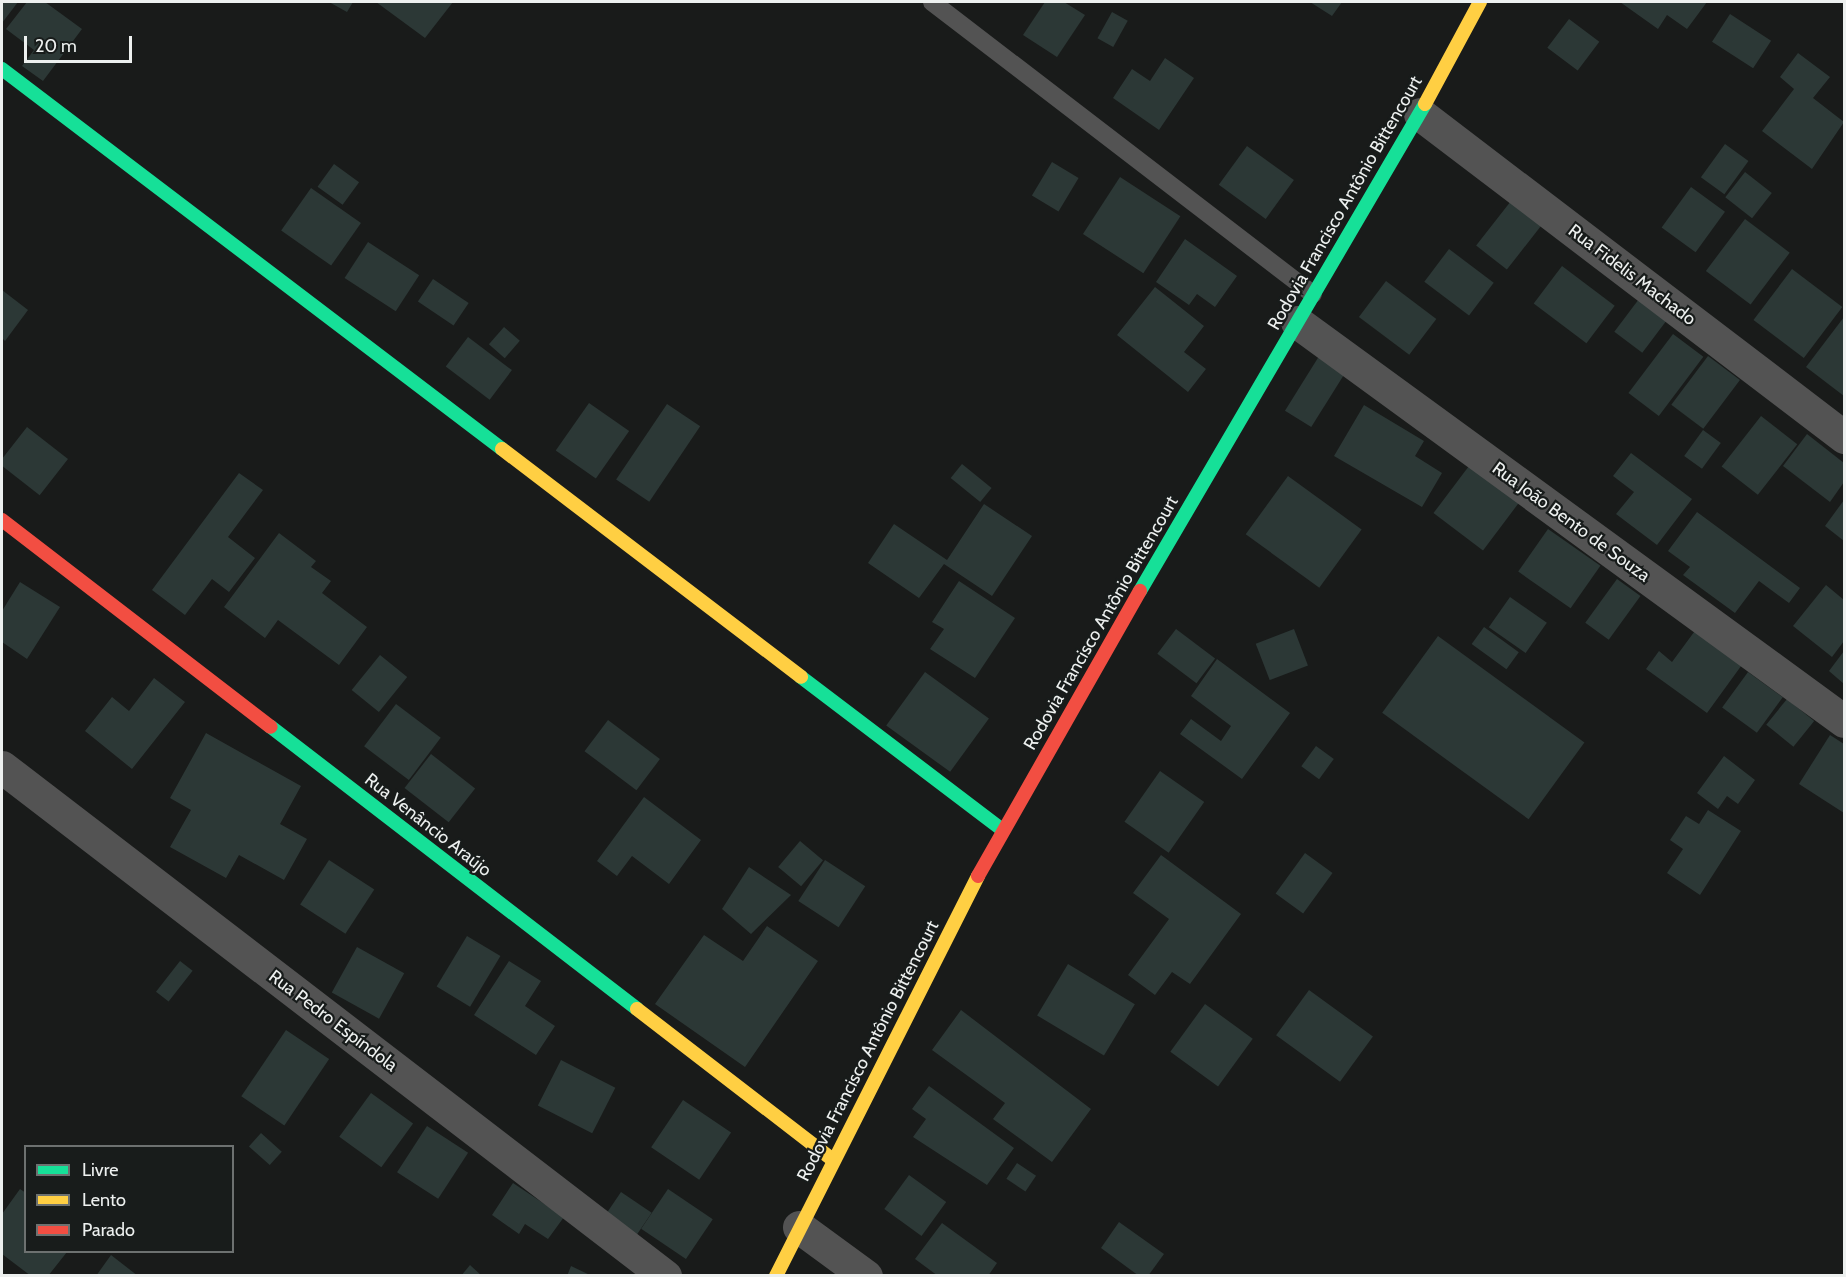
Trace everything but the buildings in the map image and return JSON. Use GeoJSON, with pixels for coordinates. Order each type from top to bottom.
{"type":"FeatureCollection","features":[{"type":"Feature","properties":{"kind":"street","name":"Rodovia Francisco Antônio Bittencourt"},"geometry":{"type":"LineString","coordinates":[[776,1275],[832,1159],[1001,829],[1420,114],[1480,2]]}},
{"type":"Feature","properties":{"kind":"street"},"geometry":{"type":"LineString","coordinates":[[2,69],[1001,829]]}},
{"type":"Feature","properties":{"kind":"street","name":"Rua Fidelis Machado"},"geometry":{"type":"LineString","coordinates":[[1420,114],[1845,436]]}},
{"type":"Feature","properties":{"kind":"street","name":"Rua João Bento de Souza"},"geometry":{"type":"LineString","coordinates":[[1297,322],[1845,721]]}},
{"type":"Feature","properties":{"kind":"street","name":"Rua Venâncio Araújo"},"geometry":{"type":"LineString","coordinates":[[2,520],[832,1159]]}},
{"type":"Feature","properties":{"kind":"street","name":"Rua Pedro Espíndola"},"geometry":{"type":"LineString","coordinates":[[2,767],[665,1275]]}},
{"type":"Feature","properties":{"kind":"street"},"geometry":{"type":"LineString","coordinates":[[799,1227],[866,1275]]}},
{"type":"Feature","properties":{"kind":"lane"},"geometry":{"type":"LineString","coordinates":[[932,2],[1313,294]]}},
{"type":"Feature","properties":{"kind":"traffic: fast"},"geometry":{"type":"LineString","coordinates":[[2,69],[502,449]]}},
{"type":"Feature","properties":{"kind":"traffic: fast"},"geometry":{"type":"LineString","coordinates":[[1140,591],[1425,104]]}},
{"type":"Feature","properties":{"kind":"traffic: fast"},"geometry":{"type":"LineString","coordinates":[[801,677],[1001,829]]}},
{"type":"Feature","properties":{"kind":"traffic: fast"},"geometry":{"type":"LineString","coordinates":[[271,727],[637,1009]]}},
{"type":"Feature","properties":{"kind":"traffic: slow"},"geometry":{"type":"LineString","coordinates":[[1425,104],[1480,2]]}},
{"type":"Feature","properties":{"kind":"traffic: slow"},"geometry":{"type":"LineString","coordinates":[[502,449],[801,677]]}},
{"type":"Feature","properties":{"kind":"traffic: slow"},"geometry":{"type":"LineString","coordinates":[[776,1276],[978,876]]}},
{"type":"Feature","properties":{"kind":"traffic: slow"},"geometry":{"type":"LineString","coordinates":[[637,1009],[832,1159]]}},
{"type":"Feature","properties":{"kind":"traffic: jam"},"geometry":{"type":"LineString","coordinates":[[2,520],[271,727]]}},
{"type":"Feature","properties":{"kind":"traffic: jam"},"geometry":{"type":"LineString","coordinates":[[978,876],[1140,591]]}}]}
